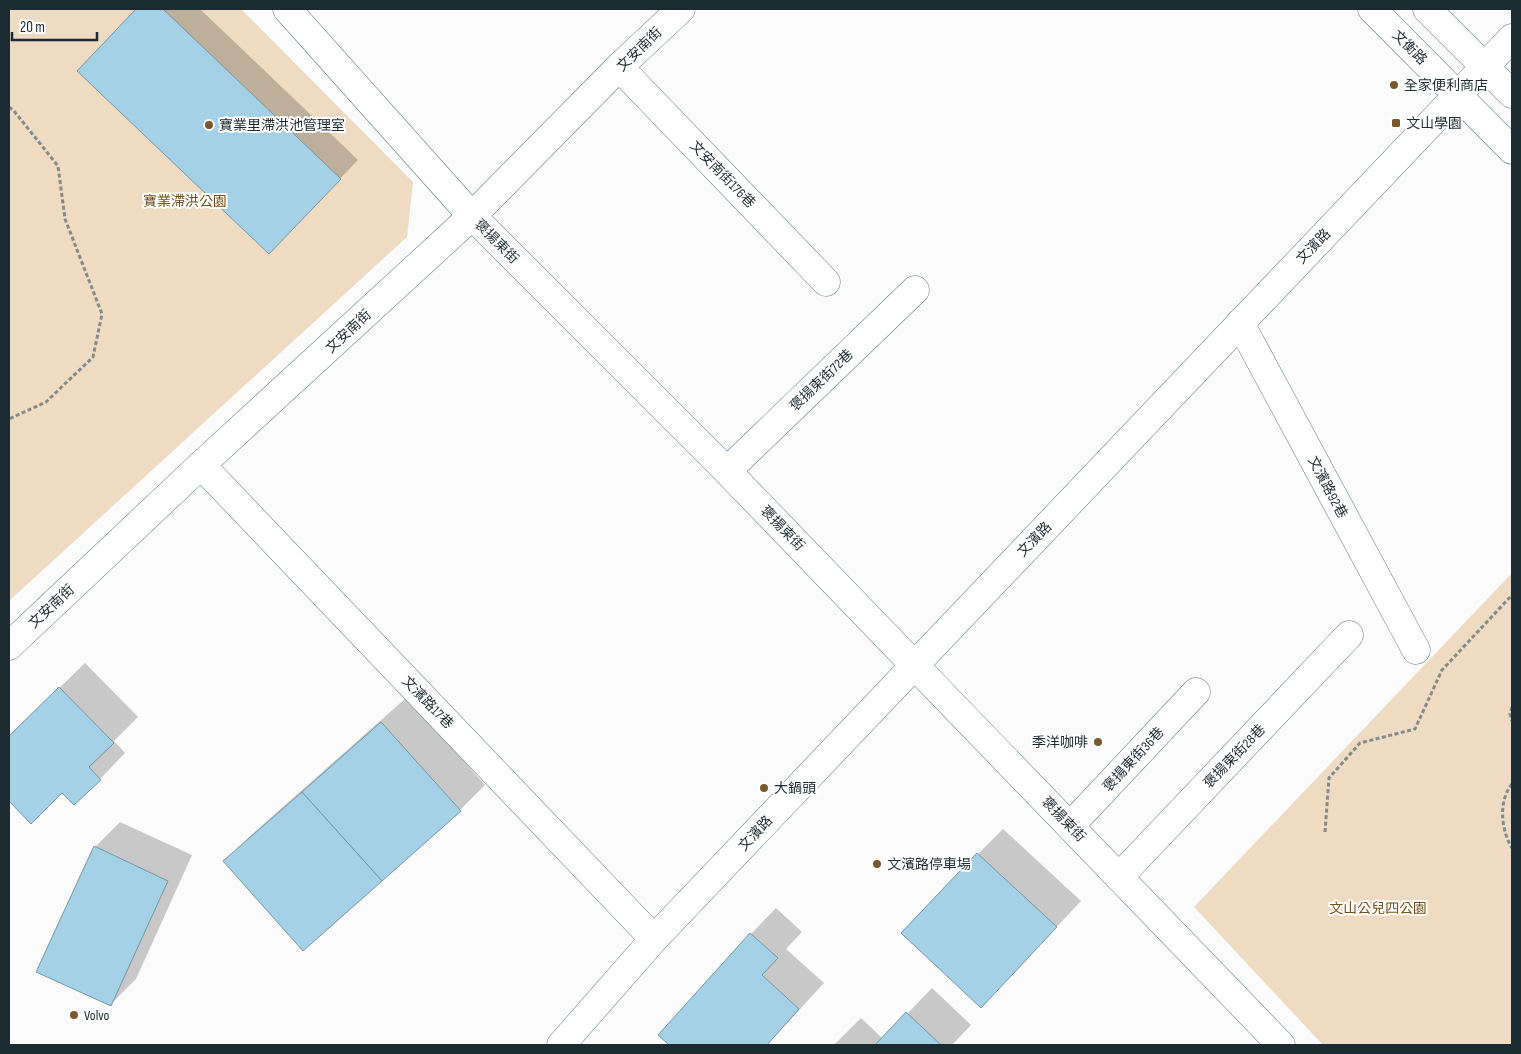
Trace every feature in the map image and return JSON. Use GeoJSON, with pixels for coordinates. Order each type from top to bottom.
{"type":"FeatureCollection","features":[{"type":"Feature","properties":{"kind":"street","name":"褒揚東街"},"geometry":{"type":"LineString","coordinates":[[287,9],[472,216],[728,470],[1281,1045]]}},
{"type":"Feature","properties":{"kind":"street","name":"文安南街"},"geometry":{"type":"LineString","coordinates":[[9,646],[201,465],[472,216],[619,67],[681,9]]}},
{"type":"Feature","properties":{"kind":"street","name":"文衡路"},"geometry":{"type":"LineString","coordinates":[[1372,9],[1512,150]]}},
{"type":"Feature","properties":{"kind":"street"},"geometry":{"type":"LineString","coordinates":[[1427,9],[1512,94]]}},
{"type":"Feature","properties":{"kind":"street","name":"文濱路"},"geometry":{"type":"LineString","coordinates":[[561,1045],[654,939],[1512,38]]}},
{"type":"Feature","properties":{"kind":"street","name":"文安南街176巷"},"geometry":{"type":"LineString","coordinates":[[619,67],[826,282]]}},
{"type":"Feature","properties":{"kind":"street","name":"褒揚東街72巷"},"geometry":{"type":"LineString","coordinates":[[728,470],[915,290]]}},
{"type":"Feature","properties":{"kind":"street","name":"文濱路92巷"},"geometry":{"type":"LineString","coordinates":[[1240,323],[1416,650]]}},
{"type":"Feature","properties":{"kind":"street","name":"文濱路17巷"},"geometry":{"type":"LineString","coordinates":[[201,465],[654,939]]}},
{"type":"Feature","properties":{"kind":"street","name":"褒揚東街28巷"},"geometry":{"type":"LineString","coordinates":[[1119,876],[1349,635]]}},
{"type":"Feature","properties":{"kind":"street","name":"褒揚東街36巷"},"geometry":{"type":"LineString","coordinates":[[1070,826],[1196,692]]}},
{"type":"Feature","properties":{"kind":"path"},"geometry":{"type":"LineString","coordinates":[[9,107],[58,166],[65,219],[102,314],[94,357],[46,402],[9,419]]}},
{"type":"Feature","properties":{"kind":"path"},"geometry":{"type":"LineString","coordinates":[[1325,832],[1329,778],[1360,743],[1415,729],[1442,670],[1512,595]]}},
{"type":"Feature","properties":{"kind":"path"},"geometry":{"type":"LineString","coordinates":[[1512,708],[1510,714],[1512,721]]}},
{"type":"Feature","properties":{"kind":"path"},"geometry":{"type":"LineString","coordinates":[[1512,784],[1508,788],[1502,817],[1512,848]]}},
{"type":"Feature","properties":{"kind":"green space","name":"寶業滯洪公園"},"geometry":{"type":"Polygon","coordinates":[[[9,9],[241,9],[413,182],[407,237],[9,601],[9,9]]]}},
{"type":"Feature","properties":{"kind":"green space","name":"文山公兒四公園"},"geometry":{"type":"Polygon","coordinates":[[[1512,573],[1512,1045],[1323,1045],[1194,907],[1512,573]]]}},
{"type":"Feature","properties":{"kind":"building","name":"寶業里滯洪池管理室"},"geometry":{"type":"Polygon","coordinates":[[[136,9],[163,9],[341,179],[269,254],[77,71],[136,9]]]}},
{"type":"Feature","properties":{"kind":"building"},"geometry":{"type":"Polygon","coordinates":[[[59,687],[114,743],[89,767],[101,780],[74,805],[62,793],[31,824],[9,801],[9,736],[59,687]]]}},
{"type":"Feature","properties":{"kind":"building"},"geometry":{"type":"Polygon","coordinates":[[[381,722],[461,811],[382,881],[302,792],[381,722]]]}},
{"type":"Feature","properties":{"kind":"building"},"geometry":{"type":"Polygon","coordinates":[[[302,792],[382,881],[303,951],[223,861],[302,792]]]}},
{"type":"Feature","properties":{"kind":"building"},"geometry":{"type":"Polygon","coordinates":[[[94,846],[168,881],[111,1006],[36,972],[94,846]]]}},
{"type":"Feature","properties":{"kind":"building"},"geometry":{"type":"Polygon","coordinates":[[[977,853],[1057,927],[981,1008],[901,933],[977,853]]]}},
{"type":"Feature","properties":{"kind":"building"},"geometry":{"type":"Polygon","coordinates":[[[750,933],[778,958],[762,975],[799,1009],[767,1045],[669,1045],[658,1035],[750,933]]]}},
{"type":"Feature","properties":{"kind":"building"},"geometry":{"type":"Polygon","coordinates":[[[906,1012],[941,1045],[875,1045],[906,1012]]]}},
{"type":"Feature","properties":{"kind":"place","name":"全家便利商店"},"geometry":{"type":"Point","coordinates":[1394,85]}},
{"type":"Feature","properties":{"kind":"place","name":"文山學園"},"geometry":{"type":"Point","coordinates":[1396,123]}},
{"type":"Feature","properties":{"kind":"place","name":"寶業里滯洪池管理室"},"geometry":{"type":"Point","coordinates":[209,125]}},
{"type":"Feature","properties":{"kind":"place","name":"季洋咖啡"},"geometry":{"type":"Point","coordinates":[1098,742]}},
{"type":"Feature","properties":{"kind":"place","name":"大鍋頭"},"geometry":{"type":"Point","coordinates":[764,788]}},
{"type":"Feature","properties":{"kind":"place","name":"文濱路停車場"},"geometry":{"type":"Point","coordinates":[877,864]}},
{"type":"Feature","properties":{"kind":"place","name":"Volvo"},"geometry":{"type":"Point","coordinates":[74,1015]}}]}
